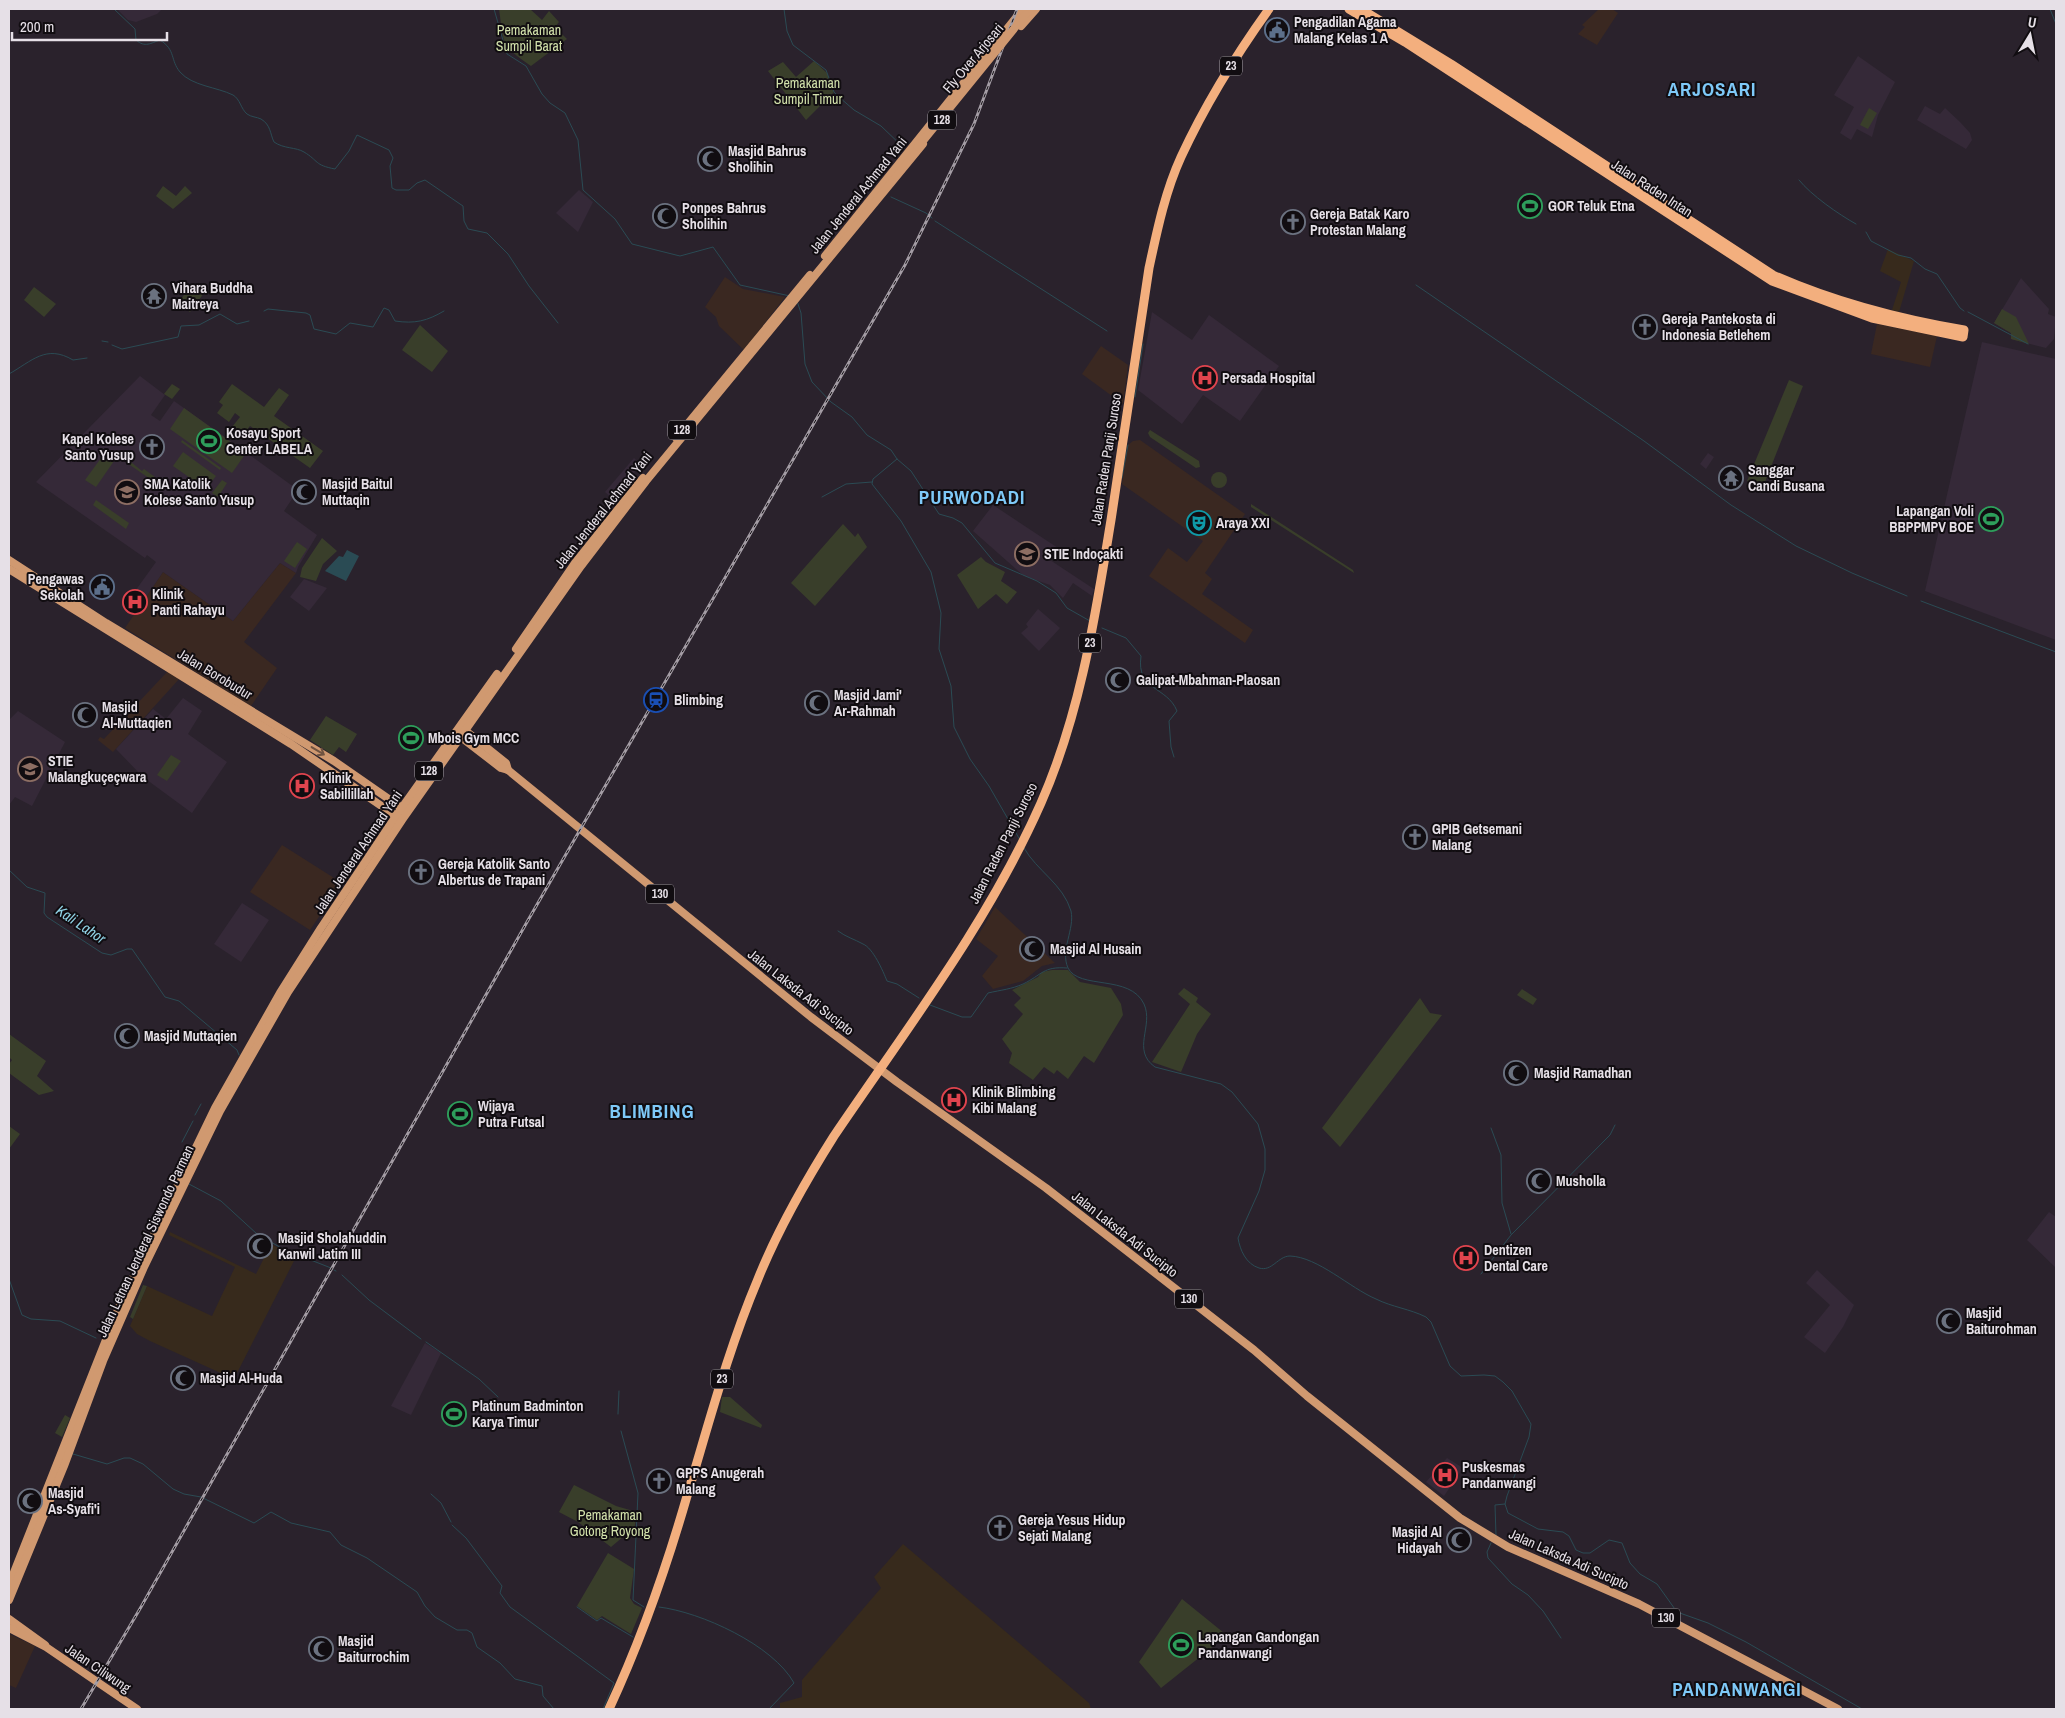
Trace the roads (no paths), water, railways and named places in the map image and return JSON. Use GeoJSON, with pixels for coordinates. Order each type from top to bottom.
{"type":"FeatureCollection","features":[{"type":"Feature","properties":{"kind":"highway","name":"Jalan Raden Panji Suroso"},"geometry":{"type":"LineString","coordinates":[[880,1070],[989,905],[1040,804],[1067,735],[1088,657],[1150,268],[1159,224],[1181,157],[1218,87],[1269,9]]}},
{"type":"Feature","properties":{"kind":"highway","name":"Jalan Raden Intan"},"geometry":{"type":"LineString","coordinates":[[1349,9],[1405,42],[1761,275],[1796,292],[1885,317],[1964,334]]}},
{"type":"Feature","properties":{"kind":"highway","name":"Jalan Raden Intan"},"geometry":{"type":"LineString","coordinates":[[1361,9],[1450,64],[1769,272],[1800,287],[1885,317]]}},
{"type":"Feature","properties":{"kind":"highway","name":"23"},"geometry":{"type":"LineString","coordinates":[[609,1709],[652,1607],[711,1414],[758,1279],[785,1220],[810,1174],[880,1070]]}},
{"type":"Feature","properties":{"kind":"main road","name":"Jalan Jenderal Achmad Yani"},"geometry":{"type":"LineString","coordinates":[[405,811],[578,564],[791,301],[894,170],[999,45],[1023,9]]}},
{"type":"Feature","properties":{"kind":"main road","name":"Fly Over Arjosari"},"geometry":{"type":"LineString","coordinates":[[883,192],[1030,9]]}},
{"type":"Feature","properties":{"kind":"main road","name":"Jalan Jenderal Achmad Yani"},"geometry":{"type":"LineString","coordinates":[[999,45],[1036,9]]}},
{"type":"Feature","properties":{"kind":"main road","name":"Jalan Jenderal Achmad Yani"},"geometry":{"type":"LineString","coordinates":[[797,293],[883,192],[970,80]]}},
{"type":"Feature","properties":{"kind":"main road","name":"Fly Over Arjosari"},"geometry":{"type":"LineString","coordinates":[[894,170],[918,147]]}},
{"type":"Feature","properties":{"kind":"main road","name":"Jalan Borobudur"},"geometry":{"type":"LineString","coordinates":[[9,560],[62,599],[346,780],[399,818]]}},
{"type":"Feature","properties":{"kind":"main road","name":"Jalan Borobudur"},"geometry":{"type":"LineString","coordinates":[[9,569],[351,772],[405,811]]}},
{"type":"Feature","properties":{"kind":"main road","name":"Jalan Jenderal Achmad Yani"},"geometry":{"type":"LineString","coordinates":[[321,928],[345,897],[399,818],[452,748],[462,730]]}},
{"type":"Feature","properties":{"kind":"main road","name":"Jalan Laksda Adi Sucipto"},"geometry":{"type":"LineString","coordinates":[[462,730],[471,740],[506,763],[508,770],[726,949],[880,1070],[1046,1188],[1254,1350],[1307,1396],[1476,1529],[1549,1567],[1606,1589],[1652,1611],[1838,1709]]}},
{"type":"Feature","properties":{"kind":"main road"},"geometry":{"type":"LineString","coordinates":[[452,748],[471,740],[462,730]]}},
{"type":"Feature","properties":{"kind":"main road"},"geometry":{"type":"LineString","coordinates":[[346,780],[351,772]]}},
{"type":"Feature","properties":{"kind":"main road","name":"Jalan Jenderal Achmad Yani"},"geometry":{"type":"LineString","coordinates":[[341,910],[345,897]]}},
{"type":"Feature","properties":{"kind":"main road","name":"Jalan Letnan Jenderal Siswondo Parman"},"geometry":{"type":"LineString","coordinates":[[94,1376],[144,1267],[220,1111],[262,1034],[341,910]]}},
{"type":"Feature","properties":{"kind":"main road","name":"Jalan Letnan Jenderal Siswondo Parman"},"geometry":{"type":"LineString","coordinates":[[9,1600],[94,1376],[144,1253],[207,1123],[252,1041],[321,928]]}},
{"type":"Feature","properties":{"kind":"main road","name":"Jalan Letnan Jenderal Siswondo Parman"},"geometry":{"type":"LineString","coordinates":[[9,1585],[81,1412]]}},
{"type":"Feature","properties":{"kind":"main road","name":"Jalan Ciliwung"},"geometry":{"type":"LineString","coordinates":[[9,1619],[44,1643],[46,1647]]}},
{"type":"Feature","properties":{"kind":"main road","name":"Jalan Ciliwung"},"geometry":{"type":"LineString","coordinates":[[9,1628],[46,1647],[137,1709]]}},
{"type":"Feature","properties":{"kind":"water"},"geometry":{"type":"Polygon","coordinates":[[[347,550],[359,556],[346,581],[325,571],[339,556],[343,557],[347,550]]]}},
{"type":"Feature","properties":{"kind":"waterway"},"geometry":{"type":"LineString","coordinates":[[114,9],[135,29],[136,40],[142,44],[160,40],[165,44],[171,51],[177,68],[185,77],[233,95],[247,114],[261,119],[267,124],[274,142],[301,150],[320,164],[335,169],[349,151],[357,135],[389,150],[393,158],[390,166],[392,188],[396,190],[409,190],[417,183],[425,180],[463,206],[464,221],[468,229],[487,233],[508,254],[529,286],[558,323]]}},
{"type":"Feature","properties":{"kind":"waterway"},"geometry":{"type":"LineString","coordinates":[[494,9],[507,54],[526,66],[542,94],[550,103],[565,113],[578,140],[583,190],[615,219],[632,244],[680,256],[713,247],[740,285],[790,296]]}},
{"type":"Feature","properties":{"kind":"waterway"},"geometry":{"type":"LineString","coordinates":[[784,9],[787,31],[793,45],[826,70],[834,92],[839,97],[854,110],[881,126],[904,148]]}},
{"type":"Feature","properties":{"kind":"waterway"},"geometry":{"type":"LineString","coordinates":[[2050,9],[2056,24]]}},
{"type":"Feature","properties":{"kind":"waterway"},"geometry":{"type":"LineString","coordinates":[[1799,180],[1825,204],[1856,224]]}},
{"type":"Feature","properties":{"kind":"waterway"},"geometry":{"type":"LineString","coordinates":[[891,197],[926,213],[932,218]]}},
{"type":"Feature","properties":{"kind":"waterway"},"geometry":{"type":"LineString","coordinates":[[935,221],[1107,331]]}},
{"type":"Feature","properties":{"kind":"waterway"},"geometry":{"type":"LineString","coordinates":[[1866,232],[1871,241],[1898,255],[1911,258],[1925,269],[1937,274],[1964,311]]}},
{"type":"Feature","properties":{"kind":"waterway"},"geometry":{"type":"LineString","coordinates":[[1416,285],[1644,441],[1731,505],[1796,546],[1852,573],[1907,596]]}},
{"type":"Feature","properties":{"kind":"waterway"},"geometry":{"type":"LineString","coordinates":[[797,301],[801,313],[805,364],[812,382],[831,402],[852,417],[867,435],[891,450],[897,459],[911,471],[939,514],[962,523],[995,563],[1037,581],[1056,593],[1067,608],[1090,621]]}},
{"type":"Feature","properties":{"kind":"waterway"},"geometry":{"type":"LineString","coordinates":[[264,311],[268,309],[306,313],[310,315],[314,329],[336,334],[350,323],[373,327],[384,308],[389,310],[395,321],[402,322],[421,321],[444,311]]}},
{"type":"Feature","properties":{"kind":"waterway"},"geometry":{"type":"LineString","coordinates":[[1968,312],[2028,344]]}},
{"type":"Feature","properties":{"kind":"waterway"},"geometry":{"type":"LineString","coordinates":[[112,345],[122,349],[178,337],[181,326],[199,325],[220,314],[237,324],[249,321]]}},
{"type":"Feature","properties":{"kind":"waterway"},"geometry":{"type":"LineString","coordinates":[[102,341],[108,342]]}},
{"type":"Feature","properties":{"kind":"waterway"},"geometry":{"type":"LineString","coordinates":[[1135,397],[1143,344]]}},
{"type":"Feature","properties":{"kind":"waterway"},"geometry":{"type":"LineString","coordinates":[[9,374],[32,360],[47,354],[63,355],[73,360],[87,358]]}},
{"type":"Feature","properties":{"kind":"waterway"},"geometry":{"type":"LineString","coordinates":[[1122,478],[1128,445]]}},
{"type":"Feature","properties":{"kind":"waterway"},"geometry":{"type":"LineString","coordinates":[[897,459],[873,479],[872,484],[901,521],[931,572],[941,613],[939,649],[951,686],[954,727],[970,759],[989,786],[1020,840]]}},
{"type":"Feature","properties":{"kind":"waterway"},"geometry":{"type":"LineString","coordinates":[[822,497],[846,484],[872,482]]}},
{"type":"Feature","properties":{"kind":"waterway"},"geometry":{"type":"LineString","coordinates":[[1921,601],[2056,652]]}},
{"type":"Feature","properties":{"kind":"waterway"},"geometry":{"type":"LineString","coordinates":[[1102,628],[1126,638],[1141,656],[1143,676],[1172,703],[1177,711],[1169,721],[1171,747],[1174,757]]}},
{"type":"Feature","properties":{"kind":"waterway"},"geometry":{"type":"LineString","coordinates":[[1024,848],[1062,893],[1071,911],[1072,918],[1066,947],[1068,968],[1074,975],[1083,979],[1117,985],[1137,995],[1144,1004],[1146,1012],[1147,1021],[1144,1045],[1148,1060],[1155,1067],[1221,1084],[1232,1092],[1258,1124],[1265,1149],[1265,1170],[1259,1191],[1238,1238],[1242,1252],[1247,1260],[1254,1266],[1264,1269],[1282,1258],[1290,1256],[1301,1258],[1323,1267],[1376,1299],[1426,1317],[1431,1322],[1450,1366],[1461,1376],[1495,1376],[1512,1391],[1531,1424],[1529,1437],[1507,1496],[1505,1504],[1508,1513],[1538,1529],[1563,1532],[1569,1536],[1576,1550],[1583,1553],[1590,1553],[1609,1540],[1622,1543],[1630,1563],[1640,1574],[1657,1584],[1677,1612],[1708,1623],[1746,1642],[1862,1709]]}},
{"type":"Feature","properties":{"kind":"waterway","name":"Kali Lahor"},"geometry":{"type":"LineString","coordinates":[[9,870],[27,887],[45,893],[44,913],[47,917],[102,953],[111,955],[132,949],[165,997],[179,1001],[237,1050],[239,1055]]}},
{"type":"Feature","properties":{"kind":"waterway"},"geometry":{"type":"LineString","coordinates":[[838,931],[867,946],[877,960],[887,981],[897,984],[919,998]]}},
{"type":"Feature","properties":{"kind":"waterway"},"geometry":{"type":"LineString","coordinates":[[930,1005],[962,1017],[971,1017],[988,993],[1019,986],[1053,968],[1067,968]]}},
{"type":"Feature","properties":{"kind":"waterway"},"geometry":{"type":"LineString","coordinates":[[195,1115],[201,1104]]}},
{"type":"Feature","properties":{"kind":"waterway"},"geometry":{"type":"LineString","coordinates":[[182,1142],[193,1121]]}},
{"type":"Feature","properties":{"kind":"waterway"},"geometry":{"type":"LineString","coordinates":[[1481,1274],[1511,1235],[1610,1135],[1615,1125]]}},
{"type":"Feature","properties":{"kind":"waterway"},"geometry":{"type":"LineString","coordinates":[[1491,1128],[1501,1155],[1502,1203],[1511,1234]]}},
{"type":"Feature","properties":{"kind":"waterway"},"geometry":{"type":"LineString","coordinates":[[189,1184],[221,1201],[257,1234],[283,1249],[331,1268]]}},
{"type":"Feature","properties":{"kind":"waterway"},"geometry":{"type":"LineString","coordinates":[[342,1275],[369,1300],[421,1339]]}},
{"type":"Feature","properties":{"kind":"waterway"},"geometry":{"type":"LineString","coordinates":[[9,1279],[22,1315],[31,1319],[60,1321],[96,1338]]}},
{"type":"Feature","properties":{"kind":"waterway"},"geometry":{"type":"LineString","coordinates":[[426,1342],[479,1379],[498,1397]]}},
{"type":"Feature","properties":{"kind":"waterway"},"geometry":{"type":"LineString","coordinates":[[618,1414],[619,1391]]}},
{"type":"Feature","properties":{"kind":"waterway"},"geometry":{"type":"LineString","coordinates":[[621,1431],[638,1493],[633,1600],[644,1607]]}},
{"type":"Feature","properties":{"kind":"waterway"},"geometry":{"type":"LineString","coordinates":[[73,1454],[107,1464],[124,1458],[130,1458],[143,1464],[173,1489],[184,1494],[201,1497],[254,1523],[271,1512],[291,1523],[330,1532],[341,1545],[367,1558],[417,1592],[425,1606],[435,1617],[457,1630],[467,1630],[472,1633],[477,1647],[500,1663],[515,1679],[542,1686],[543,1696],[554,1709]]}},
{"type":"Feature","properties":{"kind":"waterway"},"geometry":{"type":"LineString","coordinates":[[431,1494],[441,1503],[451,1522]]}},
{"type":"Feature","properties":{"kind":"waterway"},"geometry":{"type":"LineString","coordinates":[[1496,1535],[1495,1505],[1505,1504]]}},
{"type":"Feature","properties":{"kind":"waterway"},"geometry":{"type":"LineString","coordinates":[[452,1525],[466,1538],[502,1586],[500,1593],[510,1607],[614,1683],[603,1709]]}},
{"type":"Feature","properties":{"kind":"waterway"},"geometry":{"type":"LineString","coordinates":[[1491,1543],[1487,1552],[1488,1558],[1512,1584],[1528,1595],[1543,1611],[1561,1638]]}},
{"type":"Feature","properties":{"kind":"waterway"},"geometry":{"type":"LineString","coordinates":[[577,1607],[597,1621],[601,1618],[633,1637]]}},
{"type":"Feature","properties":{"kind":"waterway"},"geometry":{"type":"LineString","coordinates":[[659,1607],[676,1610],[715,1623],[753,1644],[770,1656],[784,1669],[794,1683],[769,1709]]}},
{"type":"Feature","properties":{"kind":"railway"},"geometry":{"type":"LineString","coordinates":[[81,1709],[141,1607],[527,922],[905,265],[974,124],[1017,9]]}},
{"type":"Feature","properties":{"kind":"place","name":"Pengadilan Agama Malang Kelas 1 A"},"geometry":{"type":"Point","coordinates":[1277,30]}},
{"type":"Feature","properties":{"kind":"place","name":"Masjid Bahrus Sholihin"},"geometry":{"type":"Point","coordinates":[710,159]}},
{"type":"Feature","properties":{"kind":"place","name":"GOR Teluk Etna"},"geometry":{"type":"Point","coordinates":[1530,206]}},
{"type":"Feature","properties":{"kind":"place","name":"Ponpes Bahrus Sholihin"},"geometry":{"type":"Point","coordinates":[665,216]}},
{"type":"Feature","properties":{"kind":"place","name":"Gereja Batak Karo Protestan Malang"},"geometry":{"type":"Point","coordinates":[1293,222]}},
{"type":"Feature","properties":{"kind":"place","name":"Vihara Buddha Maitreya"},"geometry":{"type":"Point","coordinates":[154,296]}},
{"type":"Feature","properties":{"kind":"place","name":"Gereja Pantekosta di Indonesia Betlehem"},"geometry":{"type":"Point","coordinates":[1645,327]}},
{"type":"Feature","properties":{"kind":"place","name":"Persada Hospital"},"geometry":{"type":"Point","coordinates":[1205,378]}},
{"type":"Feature","properties":{"kind":"place","name":"Kosayu Sport Center LABELA"},"geometry":{"type":"Point","coordinates":[209,441]}},
{"type":"Feature","properties":{"kind":"place","name":"Kapel Kolese Santo Yusup"},"geometry":{"type":"Point","coordinates":[152,447]}},
{"type":"Feature","properties":{"kind":"place","name":"Sanggar Candi Busana"},"geometry":{"type":"Point","coordinates":[1731,478]}},
{"type":"Feature","properties":{"kind":"place","name":"SMA Katolik Kolese Santo Yusup"},"geometry":{"type":"Point","coordinates":[127,492]}},
{"type":"Feature","properties":{"kind":"place","name":"Masjid Baitul Muttaqin"},"geometry":{"type":"Point","coordinates":[304,492]}},
{"type":"Feature","properties":{"kind":"place","name":"Lapangan Voli BBPPMPV BOE"},"geometry":{"type":"Point","coordinates":[1991,519]}},
{"type":"Feature","properties":{"kind":"place","name":"Araya XXI"},"geometry":{"type":"Point","coordinates":[1199,523]}},
{"type":"Feature","properties":{"kind":"place","name":"STIE Indoçakti"},"geometry":{"type":"Point","coordinates":[1027,554]}},
{"type":"Feature","properties":{"kind":"place","name":"Pengawas Sekolah"},"geometry":{"type":"Point","coordinates":[102,587]}},
{"type":"Feature","properties":{"kind":"place","name":"Klinik Panti Rahayu"},"geometry":{"type":"Point","coordinates":[135,602]}},
{"type":"Feature","properties":{"kind":"place","name":"Galipat-Mbahman-Plaosan"},"geometry":{"type":"Point","coordinates":[1118,680]}},
{"type":"Feature","properties":{"kind":"place","name":"Blimbing"},"geometry":{"type":"Point","coordinates":[656,700]}},
{"type":"Feature","properties":{"kind":"place","name":"Masjid Jami' Ar-Rahmah"},"geometry":{"type":"Point","coordinates":[817,703]}},
{"type":"Feature","properties":{"kind":"place","name":"Masjid Al-Muttaqien"},"geometry":{"type":"Point","coordinates":[85,715]}},
{"type":"Feature","properties":{"kind":"place","name":"Mbois Gym MCC"},"geometry":{"type":"Point","coordinates":[411,738]}},
{"type":"Feature","properties":{"kind":"place","name":"STIE Malangkuçeçwara"},"geometry":{"type":"Point","coordinates":[30,769]}},
{"type":"Feature","properties":{"kind":"place","name":"Klinik Sabillillah"},"geometry":{"type":"Point","coordinates":[302,786]}},
{"type":"Feature","properties":{"kind":"place","name":"GPIB Getsemani Malang"},"geometry":{"type":"Point","coordinates":[1415,837]}},
{"type":"Feature","properties":{"kind":"place","name":"Gereja Katolik Santo Albertus de Trapani"},"geometry":{"type":"Point","coordinates":[421,872]}},
{"type":"Feature","properties":{"kind":"place","name":"Masjid Al Husain"},"geometry":{"type":"Point","coordinates":[1032,949]}},
{"type":"Feature","properties":{"kind":"place","name":"Masjid Muttaqien"},"geometry":{"type":"Point","coordinates":[127,1036]}},
{"type":"Feature","properties":{"kind":"place","name":"Masjid Ramadhan"},"geometry":{"type":"Point","coordinates":[1516,1073]}},
{"type":"Feature","properties":{"kind":"place","name":"Klinik Blimbing Kibi Malang"},"geometry":{"type":"Point","coordinates":[954,1100]}},
{"type":"Feature","properties":{"kind":"place","name":"Wijaya Putra Futsal"},"geometry":{"type":"Point","coordinates":[460,1114]}},
{"type":"Feature","properties":{"kind":"place","name":"Musholla"},"geometry":{"type":"Point","coordinates":[1539,1181]}},
{"type":"Feature","properties":{"kind":"place","name":"Masjid Sholahuddin Kanwil Jatim III"},"geometry":{"type":"Point","coordinates":[260,1246]}},
{"type":"Feature","properties":{"kind":"place","name":"Dentizen Dental Care"},"geometry":{"type":"Point","coordinates":[1466,1258]}},
{"type":"Feature","properties":{"kind":"place","name":"Masjid Baiturohman"},"geometry":{"type":"Point","coordinates":[1949,1321]}},
{"type":"Feature","properties":{"kind":"place","name":"Masjid Al-Huda"},"geometry":{"type":"Point","coordinates":[183,1378]}},
{"type":"Feature","properties":{"kind":"place","name":"Platinum Badminton Karya Timur"},"geometry":{"type":"Point","coordinates":[454,1414]}},
{"type":"Feature","properties":{"kind":"place","name":"Puskesmas Pandanwangi"},"geometry":{"type":"Point","coordinates":[1445,1475]}},
{"type":"Feature","properties":{"kind":"place","name":"GPPS Anugerah Malang"},"geometry":{"type":"Point","coordinates":[659,1481]}},
{"type":"Feature","properties":{"kind":"place","name":"Masjid As-Syafi'i"},"geometry":{"type":"Point","coordinates":[30,1501]}},
{"type":"Feature","properties":{"kind":"place","name":"Gereja Yesus Hidup Sejati Malang"},"geometry":{"type":"Point","coordinates":[1000,1528]}},
{"type":"Feature","properties":{"kind":"place","name":"Masjid Al Hidayah"},"geometry":{"type":"Point","coordinates":[1459,1540]}},
{"type":"Feature","properties":{"kind":"place","name":"Lapangan Gandongan Pandanwangi"},"geometry":{"type":"Point","coordinates":[1181,1645]}},
{"type":"Feature","properties":{"kind":"place","name":"Masjid Baiturrochim"},"geometry":{"type":"Point","coordinates":[321,1649]}},
{"type":"Feature","properties":{"kind":"district","name":"ARJOSARI"},"geometry":{"type":"Point","coordinates":[1712,89]}},
{"type":"Feature","properties":{"kind":"district","name":"PURWODADI"},"geometry":{"type":"Point","coordinates":[972,497]}},
{"type":"Feature","properties":{"kind":"district","name":"BLIMBING"},"geometry":{"type":"Point","coordinates":[652,1111]}},
{"type":"Feature","properties":{"kind":"district","name":"PANDANWANGI"},"geometry":{"type":"Point","coordinates":[1737,1689]}},
{"type":"Feature","properties":{"kind":"park label","name":"Pemakaman Sumpil Barat"},"geometry":{"type":"Point","coordinates":[529,38]}},
{"type":"Feature","properties":{"kind":"park label","name":"Pemakaman Sumpil Timur"},"geometry":{"type":"Point","coordinates":[808,92]}},
{"type":"Feature","properties":{"kind":"park label","name":"Pemakaman Gotong Royong"},"geometry":{"type":"Point","coordinates":[610,1524]}}]}
